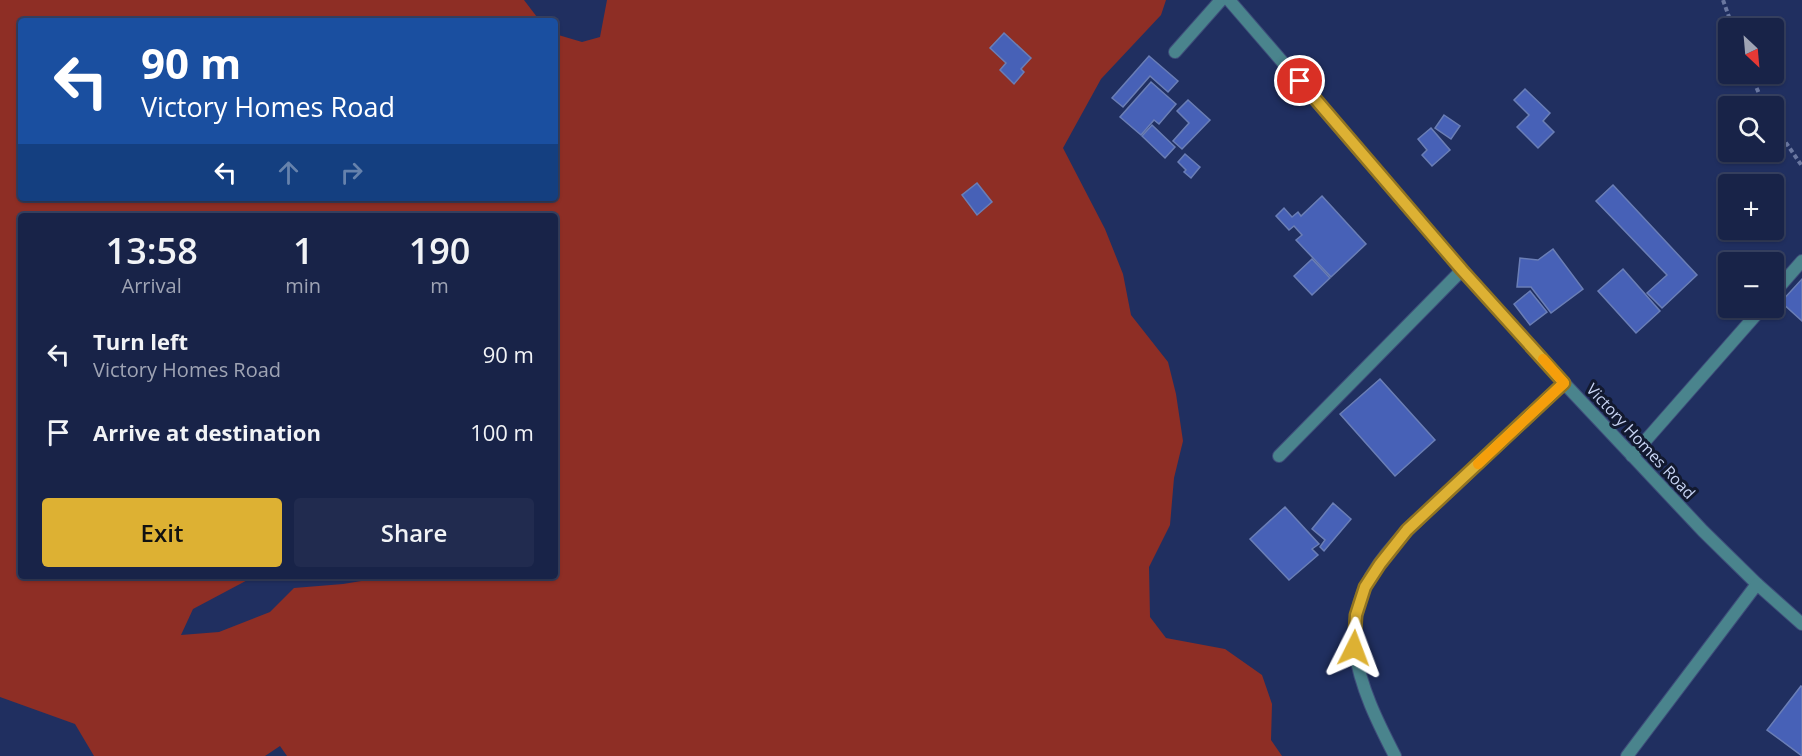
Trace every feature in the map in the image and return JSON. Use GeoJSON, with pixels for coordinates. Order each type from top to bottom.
{"type":"FeatureCollection","features":[{"type":"Feature","properties":{"kind":"street"},"geometry":{"type":"LineString","coordinates":[[1175,52],[1221,0]]}},
{"type":"Feature","properties":{"kind":"street","name":"Victory Homes Road"},"geometry":{"type":"LineString","coordinates":[[1230,0],[1462,270],[1564,383],[1703,531],[1802,624]]}},
{"type":"Feature","properties":{"kind":"street"},"geometry":{"type":"LineString","coordinates":[[1784,281],[1802,261]]}},
{"type":"Feature","properties":{"kind":"street"},"geometry":{"type":"LineString","coordinates":[[1278,456],[1462,270]]}},
{"type":"Feature","properties":{"kind":"street"},"geometry":{"type":"LineString","coordinates":[[1632,456],[1753,318]]}},
{"type":"Feature","properties":{"kind":"street"},"geometry":{"type":"LineString","coordinates":[[1395,756],[1379,725],[1365,688],[1354,648],[1356,615],[1365,587],[1407,530],[1564,383]]}},
{"type":"Feature","properties":{"kind":"street"},"geometry":{"type":"LineString","coordinates":[[1626,756],[1757,584]]}},
{"type":"Feature","properties":{"kind":"path"},"geometry":{"type":"LineString","coordinates":[[1723,0],[1729,18]]}},
{"type":"Feature","properties":{"kind":"path"},"geometry":{"type":"LineString","coordinates":[[1784,139],[1802,166]]}},
{"type":"Feature","properties":{"kind":"shaded area"},"geometry":{"type":"Polygon","coordinates":[[[0,0],[524,0],[538,18],[18,18],[18,201],[558,201],[558,35],[582,42],[600,37],[607,0],[1166,0],[1161,15],[1101,79],[1063,148],[1105,229],[1123,274],[1131,315],[1168,362],[1176,394],[1183,441],[1174,478],[1170,525],[1149,567],[1150,617],[1166,638],[1225,649],[1262,675],[1272,704],[1271,740],[1282,756],[287,756],[280,746],[265,756],[94,756],[75,724],[0,697],[0,0]]]}},
{"type":"Feature","properties":{"kind":"building"},"geometry":{"type":"Polygon","coordinates":[[[1004,33],[1031,58],[1021,69],[1024,72],[1014,84],[1000,70],[1006,63],[990,48],[1004,33]]]}},
{"type":"Feature","properties":{"kind":"building"},"geometry":{"type":"Polygon","coordinates":[[[1149,56],[1178,81],[1168,92],[1150,76],[1123,107],[1112,98],[1149,56]]]}},
{"type":"Feature","properties":{"kind":"building"},"geometry":{"type":"Polygon","coordinates":[[[1151,82],[1176,104],[1159,124],[1154,120],[1141,135],[1120,117],[1151,82]]]}},
{"type":"Feature","properties":{"kind":"building"},"geometry":{"type":"Polygon","coordinates":[[[1525,89],[1550,113],[1543,121],[1554,132],[1538,148],[1517,127],[1529,115],[1514,100],[1525,89]]]}},
{"type":"Feature","properties":{"kind":"building"},"geometry":{"type":"Polygon","coordinates":[[[1188,100],[1210,120],[1182,149],[1173,141],[1189,123],[1177,111],[1188,100]]]}},
{"type":"Feature","properties":{"kind":"building"},"geometry":{"type":"Polygon","coordinates":[[[1444,115],[1460,126],[1451,139],[1435,128],[1444,115]]]}},
{"type":"Feature","properties":{"kind":"building"},"geometry":{"type":"Polygon","coordinates":[[[1152,125],[1175,147],[1165,158],[1142,136],[1152,125]]]}},
{"type":"Feature","properties":{"kind":"building"},"geometry":{"type":"Polygon","coordinates":[[[1431,128],[1450,150],[1432,166],[1422,155],[1427,150],[1418,139],[1431,128]]]}},
{"type":"Feature","properties":{"kind":"building"},"geometry":{"type":"Polygon","coordinates":[[[1185,154],[1200,167],[1191,178],[1178,162],[1185,154]]]}},
{"type":"Feature","properties":{"kind":"building"},"geometry":{"type":"Polygon","coordinates":[[[977,183],[992,202],[977,215],[962,195],[977,183]]]}},
{"type":"Feature","properties":{"kind":"building"},"geometry":{"type":"Polygon","coordinates":[[[1613,185],[1697,275],[1662,308],[1647,293],[1667,275],[1596,201],[1613,185]]]}},
{"type":"Feature","properties":{"kind":"building"},"geometry":{"type":"Polygon","coordinates":[[[1322,196],[1366,244],[1331,277],[1296,240],[1302,235],[1294,226],[1289,230],[1276,216],[1284,208],[1292,217],[1298,212],[1301,216],[1322,196]]]}},
{"type":"Feature","properties":{"kind":"building"},"geometry":{"type":"Polygon","coordinates":[[[1553,249],[1583,289],[1551,313],[1531,287],[1517,287],[1520,258],[1538,260],[1553,249]]]}},
{"type":"Feature","properties":{"kind":"building"},"geometry":{"type":"Polygon","coordinates":[[[1312,259],[1330,278],[1312,295],[1294,276],[1312,259]]]}},
{"type":"Feature","properties":{"kind":"building"},"geometry":{"type":"Polygon","coordinates":[[[1623,269],[1660,311],[1636,333],[1598,291],[1623,269]]]}},
{"type":"Feature","properties":{"kind":"building"},"geometry":{"type":"Polygon","coordinates":[[[1802,279],[1802,321],[1784,305],[1784,299],[1802,279]]]}},
{"type":"Feature","properties":{"kind":"building"},"geometry":{"type":"Polygon","coordinates":[[[1530,291],[1547,312],[1530,325],[1514,304],[1530,291]]]}},
{"type":"Feature","properties":{"kind":"building"},"geometry":{"type":"Polygon","coordinates":[[[1380,379],[1435,440],[1395,476],[1340,414],[1380,379]]]}},
{"type":"Feature","properties":{"kind":"building"},"geometry":{"type":"Polygon","coordinates":[[[1333,503],[1351,519],[1324,551],[1320,547],[1325,540],[1312,529],[1333,503]]]}},
{"type":"Feature","properties":{"kind":"building"},"geometry":{"type":"Polygon","coordinates":[[[1285,507],[1319,544],[1312,549],[1318,555],[1289,580],[1250,539],[1285,507]]]}},
{"type":"Feature","properties":{"kind":"building"},"geometry":{"type":"Polygon","coordinates":[[[1802,687],[1802,756],[1767,730],[1802,687]]]}},
{"type":"Feature","properties":{"kind":"slow traffic"},"geometry":{"type":"LineString","coordinates":[[1478,464],[1564,383],[1543,359]]}},
{"type":"Feature","properties":{"kind":"route"},"geometry":{"type":"LineString","coordinates":[[1300,81],[1462,270],[1564,383],[1407,530],[1380,564],[1365,587],[1356,615],[1354,648]]}}]}
